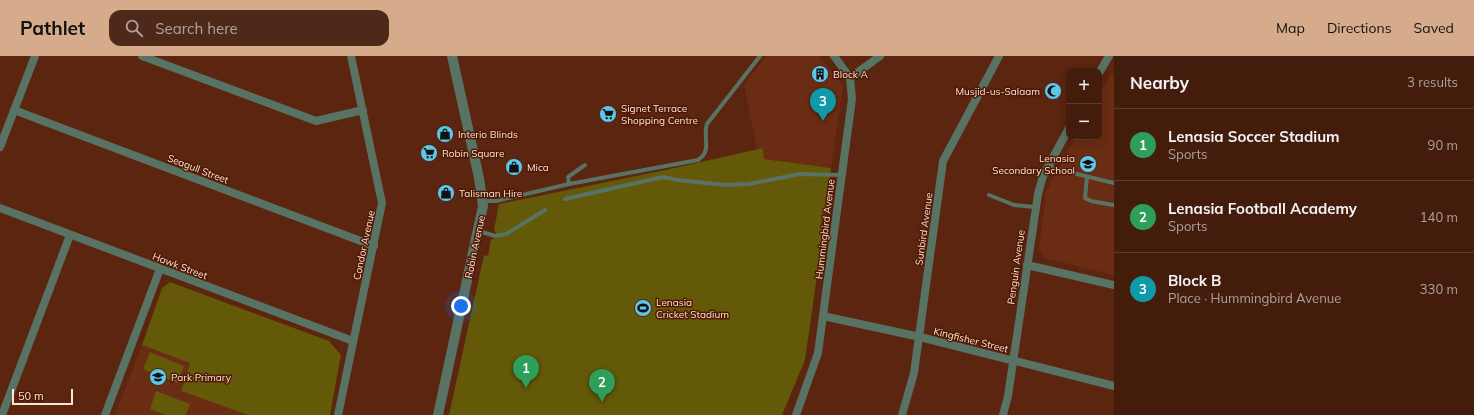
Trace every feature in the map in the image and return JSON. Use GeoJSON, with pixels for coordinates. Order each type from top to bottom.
{"type":"FeatureCollection","features":[{"type":"Feature","properties":{"kind":"street"},"geometry":{"type":"LineString","coordinates":[[0,148],[35,56]]}},
{"type":"Feature","properties":{"kind":"street"},"geometry":{"type":"LineString","coordinates":[[142,56],[316,121],[363,110]]}},
{"type":"Feature","properties":{"kind":"street","name":"Condor Avenue"},"geometry":{"type":"LineString","coordinates":[[338,415],[382,203],[351,56]]}},
{"type":"Feature","properties":{"kind":"street","name":"Robin Avenue"},"geometry":{"type":"LineString","coordinates":[[438,415],[439,404],[478,231],[483,201],[452,56]]}},
{"type":"Feature","properties":{"kind":"street"},"geometry":{"type":"LineString","coordinates":[[834,56],[850,78],[880,56]]}},
{"type":"Feature","properties":{"kind":"street","name":"Sunbird Avenue"},"geometry":{"type":"LineString","coordinates":[[902,415],[911,390],[920,337],[943,161],[998,56]]}},
{"type":"Feature","properties":{"kind":"street"},"geometry":{"type":"LineString","coordinates":[[1102,68],[1108,56]]}},
{"type":"Feature","properties":{"kind":"street","name":"Hummingbird Avenue"},"geometry":{"type":"LineString","coordinates":[[796,415],[816,363],[824,316],[852,99],[850,78]]}},
{"type":"Feature","properties":{"kind":"street","name":"Seagull Street"},"geometry":{"type":"LineString","coordinates":[[14,110],[374,246]]}},
{"type":"Feature","properties":{"kind":"street","name":"Penguin Avenue"},"geometry":{"type":"LineString","coordinates":[[1003,415],[1014,360],[1034,207],[1040,186],[1048,167],[1066,134]]}},
{"type":"Feature","properties":{"kind":"street","name":"Hawk Street"},"geometry":{"type":"LineString","coordinates":[[0,208],[353,341]]}},
{"type":"Feature","properties":{"kind":"street"},"geometry":{"type":"LineString","coordinates":[[2,415],[70,235]]}},
{"type":"Feature","properties":{"kind":"street"},"geometry":{"type":"LineString","coordinates":[[1027,265],[1114,285]]}},
{"type":"Feature","properties":{"kind":"street"},"geometry":{"type":"LineString","coordinates":[[105,415],[160,269]]}},
{"type":"Feature","properties":{"kind":"street","name":"Kingfisher Street"},"geometry":{"type":"LineString","coordinates":[[824,316],[920,337],[1114,386]]}},
{"type":"Feature","properties":{"kind":"lane"},"geometry":{"type":"LineString","coordinates":[[483,201],[496,201],[569,184],[698,160],[703,156],[708,145],[705,130],[708,124],[760,56]]}},
{"type":"Feature","properties":{"kind":"lane"},"geometry":{"type":"LineString","coordinates":[[569,184],[568,177],[585,165]]}},
{"type":"Feature","properties":{"kind":"lane"},"geometry":{"type":"LineString","coordinates":[[1048,167],[1114,182]]}},
{"type":"Feature","properties":{"kind":"lane"},"geometry":{"type":"LineString","coordinates":[[565,198],[663,177],[726,185],[749,184],[800,174],[842,175]]}},
{"type":"Feature","properties":{"kind":"lane"},"geometry":{"type":"LineString","coordinates":[[1087,177],[1085,198],[1091,201],[1113,205]]}},
{"type":"Feature","properties":{"kind":"lane"},"geometry":{"type":"LineString","coordinates":[[989,194],[1014,205],[1034,207]]}},
{"type":"Feature","properties":{"kind":"lane"},"geometry":{"type":"LineString","coordinates":[[478,231],[495,236],[506,234],[545,210]]}},
{"type":"Feature","properties":{"kind":"shaded area"},"geometry":{"type":"Polygon","coordinates":[[[766,56],[819,56],[843,86],[831,168],[764,159],[763,148],[757,149],[744,85],[766,56]]]}},
{"type":"Feature","properties":{"kind":"shaded area","name":"Lenasia Secondary School"},"geometry":{"type":"Polygon","coordinates":[[[1111,73],[1114,74],[1114,275],[1045,258],[1039,249],[1046,192],[1074,140],[1102,140],[1102,89],[1111,73]]]}},
{"type":"Feature","properties":{"kind":"shaded area","name":"Lenasia Cricket Stadium"},"geometry":{"type":"Polygon","coordinates":[[[763,148],[764,159],[831,168],[826,210],[823,212],[821,224],[824,227],[805,360],[782,415],[449,415],[484,255],[488,256],[491,240],[495,238],[496,233],[494,230],[499,204],[670,169],[763,148]]]}},
{"type":"Feature","properties":{"kind":"shaded area"},"geometry":{"type":"Polygon","coordinates":[[[170,282],[329,341],[341,355],[330,415],[248,415],[181,391],[190,363],[142,345],[162,288],[170,282]]]}},
{"type":"Feature","properties":{"kind":"shaded area","name":"Park Primary"},"geometry":{"type":"Polygon","coordinates":[[[142,345],[191,363],[181,391],[248,415],[115,415],[142,345]]]}},
{"type":"Feature","properties":{"kind":"shaded area"},"geometry":{"type":"Polygon","coordinates":[[[150,352],[184,366],[177,383],[143,369],[150,352]]]}},
{"type":"Feature","properties":{"kind":"shaded area"},"geometry":{"type":"Polygon","coordinates":[[[156,391],[190,404],[186,415],[166,415],[150,409],[156,391]]]}},
{"type":"Feature","properties":{"kind":"place","name":"Block A"},"geometry":{"type":"Point","coordinates":[820,74]}},
{"type":"Feature","properties":{"kind":"place","name":"Musjid-us-Salaam"},"geometry":{"type":"Point","coordinates":[1053,91]}},
{"type":"Feature","properties":{"kind":"place","name":"Signet Terrace Shopping Centre"},"geometry":{"type":"Point","coordinates":[608,114]}},
{"type":"Feature","properties":{"kind":"place","name":"Block B"},"geometry":{"type":"Point","coordinates":[823,121]}},
{"type":"Feature","properties":{"kind":"place","name":"Interio Blinds"},"geometry":{"type":"Point","coordinates":[445,134]}},
{"type":"Feature","properties":{"kind":"place","name":"Robin Square"},"geometry":{"type":"Point","coordinates":[429,153]}},
{"type":"Feature","properties":{"kind":"place","name":"Lenasia Secondary School"},"geometry":{"type":"Point","coordinates":[1088,164]}},
{"type":"Feature","properties":{"kind":"place","name":"Mica"},"geometry":{"type":"Point","coordinates":[514,167]}},
{"type":"Feature","properties":{"kind":"place","name":"Talisman Hire"},"geometry":{"type":"Point","coordinates":[446,193]}},
{"type":"Feature","properties":{"kind":"place","name":"Lenasia Cricket Stadium"},"geometry":{"type":"Point","coordinates":[643,308]}},
{"type":"Feature","properties":{"kind":"place","name":"Park Primary"},"geometry":{"type":"Point","coordinates":[158,377]}},
{"type":"Feature","properties":{"kind":"place","name":"Lenasia Soccer Stadium"},"geometry":{"type":"Point","coordinates":[526,388]}},
{"type":"Feature","properties":{"kind":"place","name":"Lenasia Football Academy"},"geometry":{"type":"Point","coordinates":[602,402]}}]}
